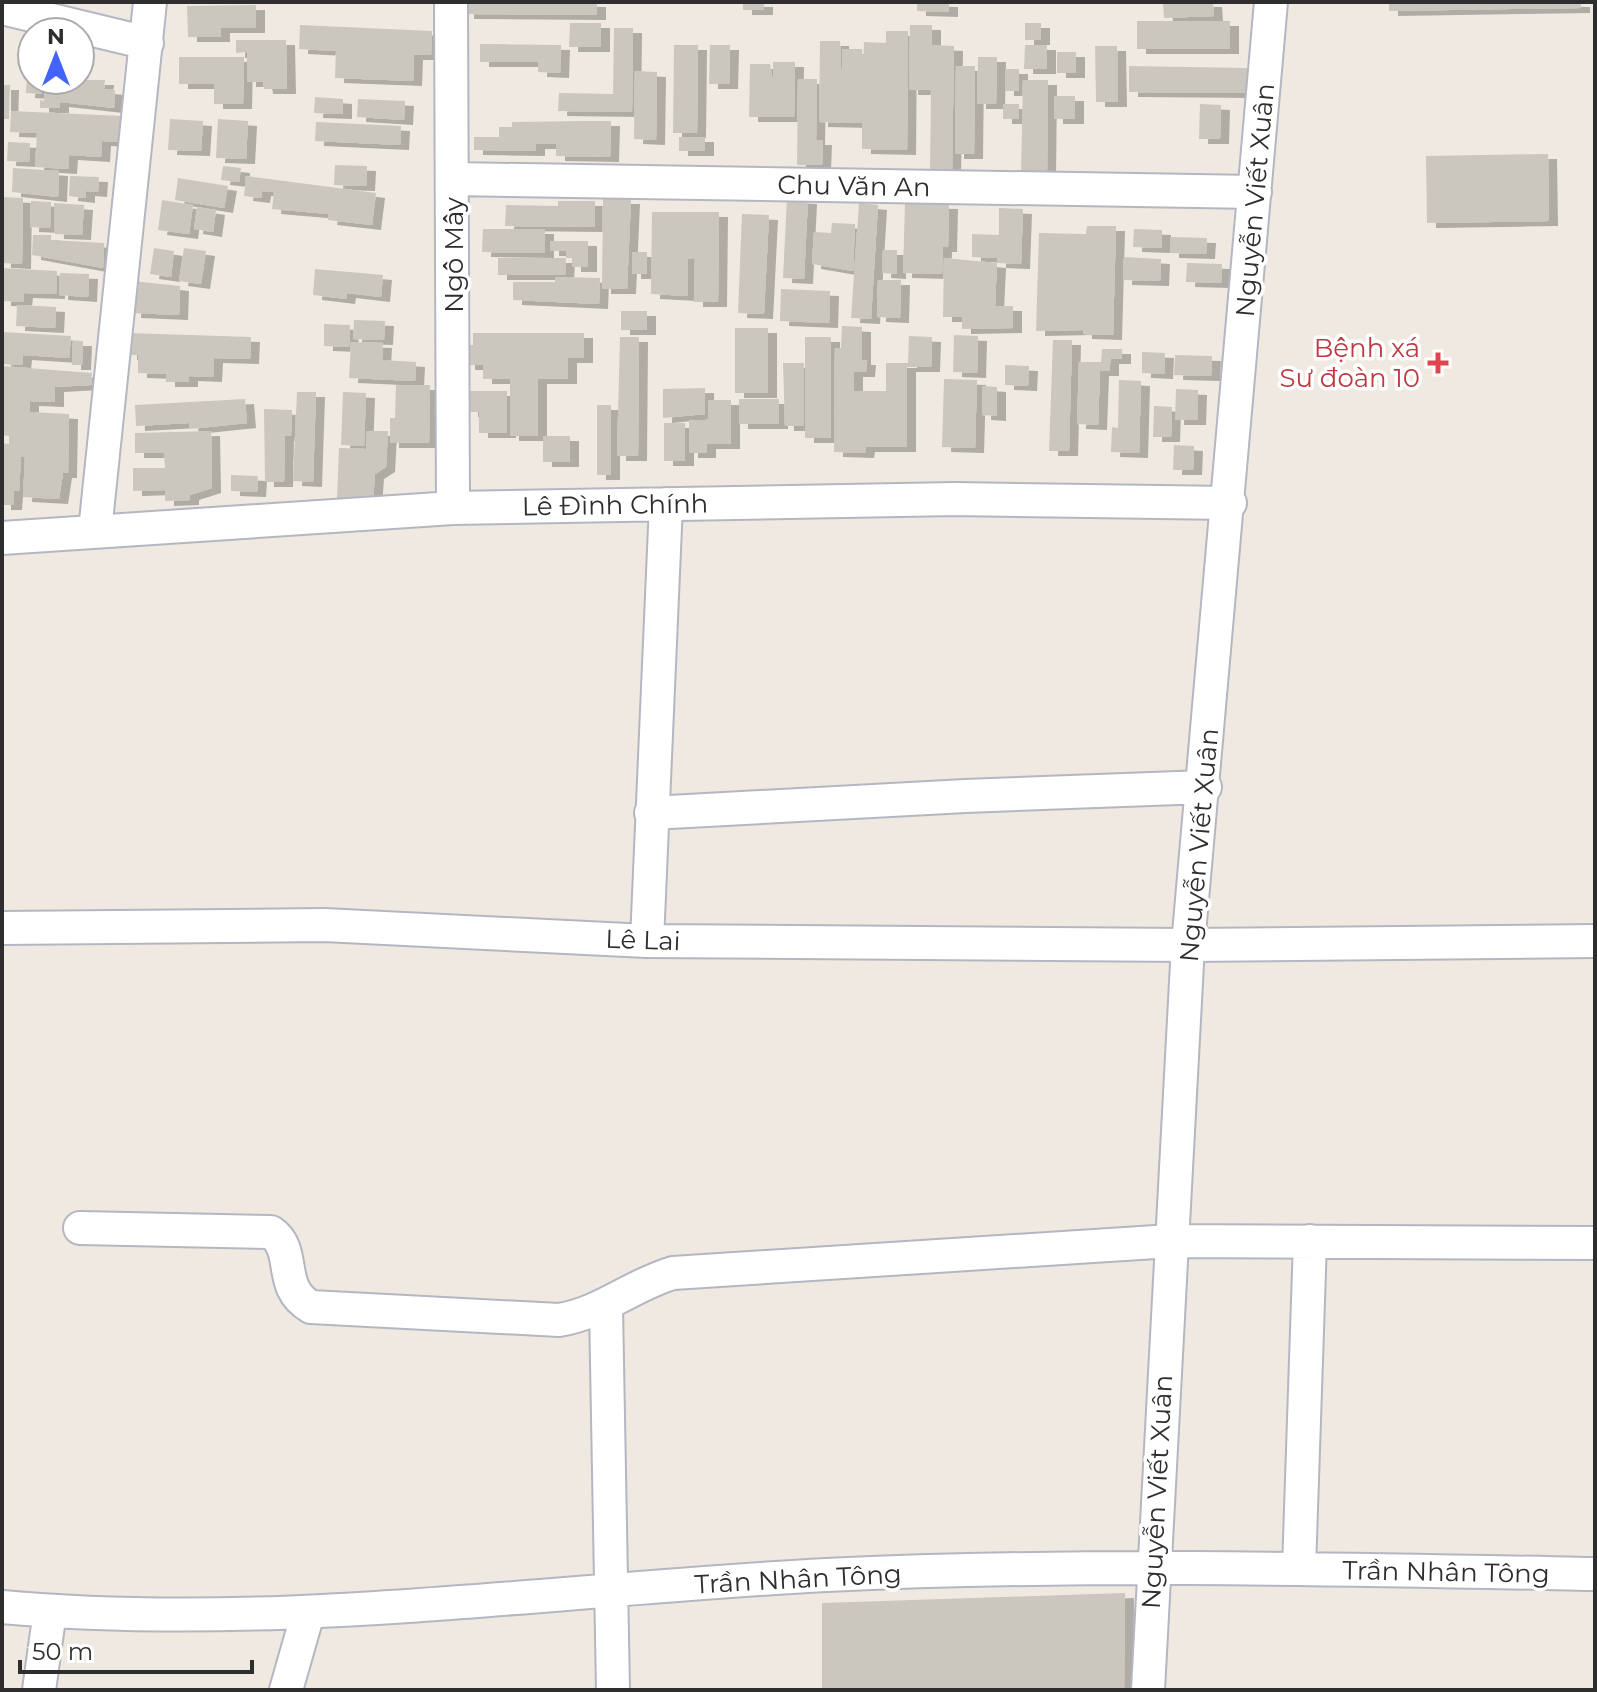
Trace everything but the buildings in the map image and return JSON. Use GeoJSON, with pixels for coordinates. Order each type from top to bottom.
{"type":"FeatureCollection","features":[{"type":"Feature","properties":{"kind":"street"},"geometry":{"type":"LineString","coordinates":[[95,531],[150,2]]}},
{"type":"Feature","properties":{"kind":"street","name":"Ngô Mây"},"geometry":{"type":"LineString","coordinates":[[451,2],[453,508]]}},
{"type":"Feature","properties":{"kind":"street","name":"Nguyễn Viết Xuân"},"geometry":{"type":"LineString","coordinates":[[1148,1690],[1188,945],[1230,503],[1271,2]]}},
{"type":"Feature","properties":{"kind":"street"},"geometry":{"type":"LineString","coordinates":[[2,8],[147,43]]}},
{"type":"Feature","properties":{"kind":"street","name":"Chu Văn An"},"geometry":{"type":"LineString","coordinates":[[454,179],[1255,192]]}},
{"type":"Feature","properties":{"kind":"street","name":"Lê Đình Chính"},"geometry":{"type":"LineString","coordinates":[[2,538],[453,508],[955,499],[1230,503]]}},
{"type":"Feature","properties":{"kind":"street"},"geometry":{"type":"LineString","coordinates":[[647,941],[666,504]]}},
{"type":"Feature","properties":{"kind":"street"},"geometry":{"type":"LineString","coordinates":[[651,813],[1205,787]]}},
{"type":"Feature","properties":{"kind":"street","name":"Lê Lai"},"geometry":{"type":"LineString","coordinates":[[2,928],[324,925],[647,941],[1188,945],[1595,941]]}},
{"type":"Feature","properties":{"kind":"street"},"geometry":{"type":"LineString","coordinates":[[80,1228],[271,1232],[279,1237],[285,1253],[289,1283],[297,1299],[311,1307],[559,1320],[587,1315],[606,1307],[632,1288],[673,1273],[1171,1241],[1595,1243]]}},
{"type":"Feature","properties":{"kind":"street"},"geometry":{"type":"LineString","coordinates":[[1299,1569],[1310,1241]]}},
{"type":"Feature","properties":{"kind":"street"},"geometry":{"type":"LineString","coordinates":[[606,1307],[613,1690]]}},
{"type":"Feature","properties":{"kind":"street","name":"Trần Nhân Tông"},"geometry":{"type":"LineString","coordinates":[[2,1607],[50,1611],[308,1613],[828,1575],[1153,1566],[1595,1574]]}},
{"type":"Feature","properties":{"kind":"street"},"geometry":{"type":"LineString","coordinates":[[39,1690],[50,1611]]}},
{"type":"Feature","properties":{"kind":"street"},"geometry":{"type":"LineString","coordinates":[[286,1690],[308,1613]]}},
{"type":"Feature","properties":{"kind":"place","name":"Bệnh xá Sư đoàn 10"},"geometry":{"type":"Point","coordinates":[1438,363]}}]}
